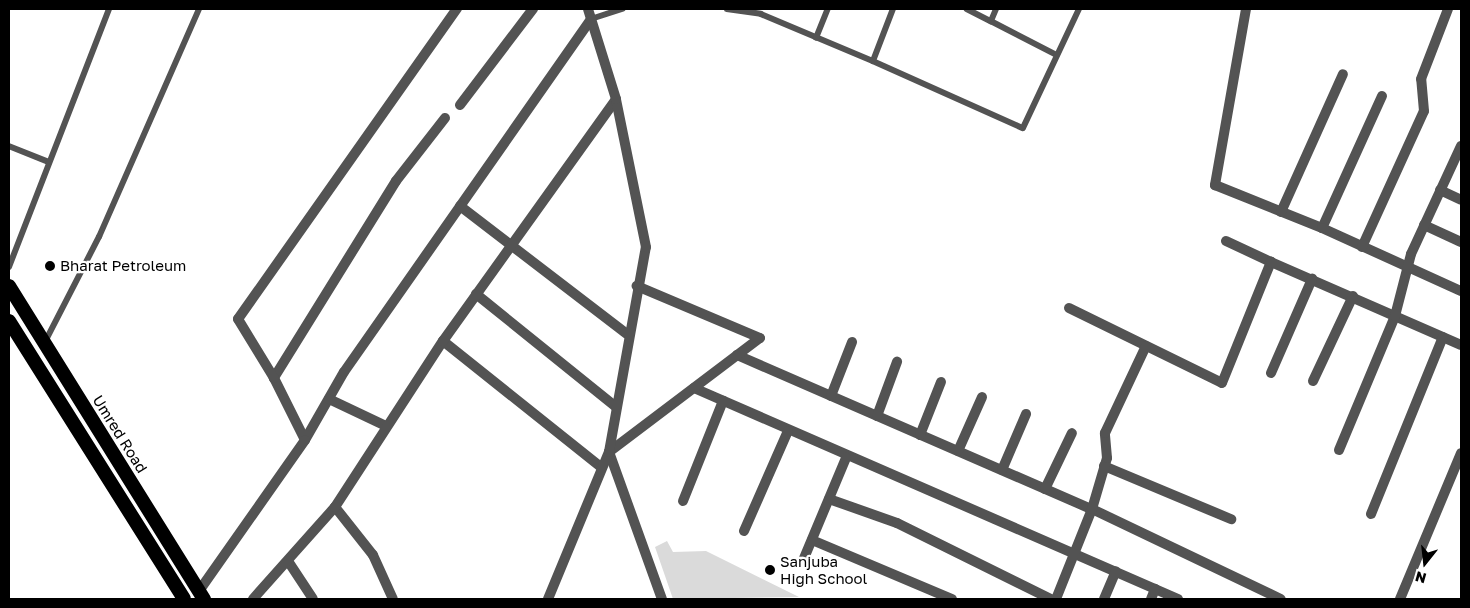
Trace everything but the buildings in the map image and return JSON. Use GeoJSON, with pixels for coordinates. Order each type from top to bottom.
{"type":"FeatureCollection","features":[{"type":"Feature","properties":{"kind":"highway","name":"Umred Road"},"geometry":{"type":"LineString","coordinates":[[9,286],[43,344],[202,595]]}},
{"type":"Feature","properties":{"kind":"highway"},"geometry":{"type":"LineString","coordinates":[[9,321],[184,599]]}},
{"type":"Feature","properties":{"kind":"street"},"geometry":{"type":"LineString","coordinates":[[306,440],[274,378],[238,318],[457,9]]}},
{"type":"Feature","properties":{"kind":"street"},"geometry":{"type":"LineString","coordinates":[[460,105],[533,9]]}},
{"type":"Feature","properties":{"kind":"street"},"geometry":{"type":"LineString","coordinates":[[1246,9],[1215,185],[1322,228],[1461,291]]}},
{"type":"Feature","properties":{"kind":"street"},"geometry":{"type":"LineString","coordinates":[[1362,247],[1424,111],[1421,79],[1448,9]]}},
{"type":"Feature","properties":{"kind":"street"},"geometry":{"type":"LineString","coordinates":[[548,599],[608,452],[627,334],[646,247],[616,99],[590,14]]}},
{"type":"Feature","properties":{"kind":"street"},"geometry":{"type":"LineString","coordinates":[[202,595],[306,440],[329,398],[590,14]]}},
{"type":"Feature","properties":{"kind":"street"},"geometry":{"type":"LineString","coordinates":[[1281,212],[1343,74]]}},
{"type":"Feature","properties":{"kind":"street"},"geometry":{"type":"LineString","coordinates":[[1322,228],[1382,96]]}},
{"type":"Feature","properties":{"kind":"street"},"geometry":{"type":"LineString","coordinates":[[253,599],[335,507],[443,341],[510,244],[616,99]]}},
{"type":"Feature","properties":{"kind":"street"},"geometry":{"type":"LineString","coordinates":[[274,378],[396,181],[444,118]]}},
{"type":"Feature","properties":{"kind":"street"},"geometry":{"type":"LineString","coordinates":[[1339,450],[1395,316],[1408,268],[1424,225],[1461,146]]}},
{"type":"Feature","properties":{"kind":"street"},"geometry":{"type":"LineString","coordinates":[[1440,190],[1461,200]]}},
{"type":"Feature","properties":{"kind":"street"},"geometry":{"type":"LineString","coordinates":[[460,206],[627,334]]}},
{"type":"Feature","properties":{"kind":"street"},"geometry":{"type":"LineString","coordinates":[[1424,225],[1461,242]]}},
{"type":"Feature","properties":{"kind":"street"},"geometry":{"type":"LineString","coordinates":[[1226,241],[1461,345]]}},
{"type":"Feature","properties":{"kind":"street"},"geometry":{"type":"LineString","coordinates":[[1068,308],[1222,383],[1271,262]]}},
{"type":"Feature","properties":{"kind":"street"},"geometry":{"type":"LineString","coordinates":[[1271,373],[1312,279]]}},
{"type":"Feature","properties":{"kind":"street"},"geometry":{"type":"LineString","coordinates":[[608,452],[760,338],[637,286]]}},
{"type":"Feature","properties":{"kind":"street"},"geometry":{"type":"LineString","coordinates":[[476,294],[615,406]]}},
{"type":"Feature","properties":{"kind":"street"},"geometry":{"type":"LineString","coordinates":[[1313,382],[1353,296]]}},
{"type":"Feature","properties":{"kind":"street"},"geometry":{"type":"LineString","coordinates":[[1371,514],[1444,337]]}},
{"type":"Feature","properties":{"kind":"street"},"geometry":{"type":"LineString","coordinates":[[443,341],[602,468]]}},
{"type":"Feature","properties":{"kind":"street"},"geometry":{"type":"LineString","coordinates":[[831,396],[852,342]]}},
{"type":"Feature","properties":{"kind":"street"},"geometry":{"type":"LineString","coordinates":[[1056,599],[1092,509],[1104,466],[1105,433],[1146,346]]}},
{"type":"Feature","properties":{"kind":"street"},"geometry":{"type":"LineString","coordinates":[[737,355],[1092,509],[1267,595],[1281,599]]}},
{"type":"Feature","properties":{"kind":"street"},"geometry":{"type":"LineString","coordinates":[[877,416],[897,362]]}},
{"type":"Feature","properties":{"kind":"street"},"geometry":{"type":"LineString","coordinates":[[920,435],[941,382]]}},
{"type":"Feature","properties":{"kind":"street"},"geometry":{"type":"LineString","coordinates":[[694,388],[846,458],[1076,552],[1178,599]]}},
{"type":"Feature","properties":{"kind":"street"},"geometry":{"type":"LineString","coordinates":[[958,451],[982,397]]}},
{"type":"Feature","properties":{"kind":"street"},"geometry":{"type":"LineString","coordinates":[[329,398],[386,426]]}},
{"type":"Feature","properties":{"kind":"street"},"geometry":{"type":"LineString","coordinates":[[683,501],[723,401]]}},
{"type":"Feature","properties":{"kind":"street"},"geometry":{"type":"LineString","coordinates":[[1002,470],[1026,414]]}},
{"type":"Feature","properties":{"kind":"street"},"geometry":{"type":"LineString","coordinates":[[744,532],[788,431]]}},
{"type":"Feature","properties":{"kind":"street"},"geometry":{"type":"LineString","coordinates":[[1045,489],[1072,433]]}},
{"type":"Feature","properties":{"kind":"street"},"geometry":{"type":"LineString","coordinates":[[608,452],[662,599]]}},
{"type":"Feature","properties":{"kind":"street"},"geometry":{"type":"LineString","coordinates":[[1400,599],[1461,454]]}},
{"type":"Feature","properties":{"kind":"street"},"geometry":{"type":"LineString","coordinates":[[802,563],[846,458]]}},
{"type":"Feature","properties":{"kind":"street"},"geometry":{"type":"LineString","coordinates":[[1104,466],[1231,519]]}},
{"type":"Feature","properties":{"kind":"street"},"geometry":{"type":"LineString","coordinates":[[829,499],[897,523],[1052,599]]}},
{"type":"Feature","properties":{"kind":"street"},"geometry":{"type":"LineString","coordinates":[[335,507],[372,555],[393,599]]}},
{"type":"Feature","properties":{"kind":"street"},"geometry":{"type":"LineString","coordinates":[[812,540],[952,599]]}},
{"type":"Feature","properties":{"kind":"street"},"geometry":{"type":"LineString","coordinates":[[288,561],[313,599]]}},
{"type":"Feature","properties":{"kind":"street"},"geometry":{"type":"LineString","coordinates":[[1104,599],[1116,571]]}},
{"type":"Feature","properties":{"kind":"street"},"geometry":{"type":"LineString","coordinates":[[1151,599],[1155,589]]}},
{"type":"Feature","properties":{"kind":"lane"},"geometry":{"type":"LineString","coordinates":[[9,267],[48,162],[109,9]]}},
{"type":"Feature","properties":{"kind":"lane"},"geometry":{"type":"LineString","coordinates":[[43,344],[99,237],[199,9]]}},
{"type":"Feature","properties":{"kind":"lane"},"geometry":{"type":"LineString","coordinates":[[590,14],[622,9]]}},
{"type":"Feature","properties":{"kind":"lane"},"geometry":{"type":"LineString","coordinates":[[726,9],[753,11],[873,61],[1023,128],[1079,9]]}},
{"type":"Feature","properties":{"kind":"lane"},"geometry":{"type":"LineString","coordinates":[[816,38],[828,9]]}},
{"type":"Feature","properties":{"kind":"lane"},"geometry":{"type":"LineString","coordinates":[[873,61],[893,9]]}},
{"type":"Feature","properties":{"kind":"lane"},"geometry":{"type":"LineString","coordinates":[[967,9],[1057,55]]}},
{"type":"Feature","properties":{"kind":"lane"},"geometry":{"type":"LineString","coordinates":[[991,21],[996,9]]}},
{"type":"Feature","properties":{"kind":"lane"},"geometry":{"type":"LineString","coordinates":[[9,146],[48,162]]}},
{"type":"Feature","properties":{"kind":"shaded area"},"geometry":{"type":"Polygon","coordinates":[[[667,541],[673,552],[706,551],[799,597],[673,599],[655,547],[667,541]]]}},
{"type":"Feature","properties":{"kind":"place","name":"Bharat Petroleum"},"geometry":{"type":"Point","coordinates":[50,266]}},
{"type":"Feature","properties":{"kind":"place","name":"Sanjuba High School"},"geometry":{"type":"Point","coordinates":[770,570]}}]}
